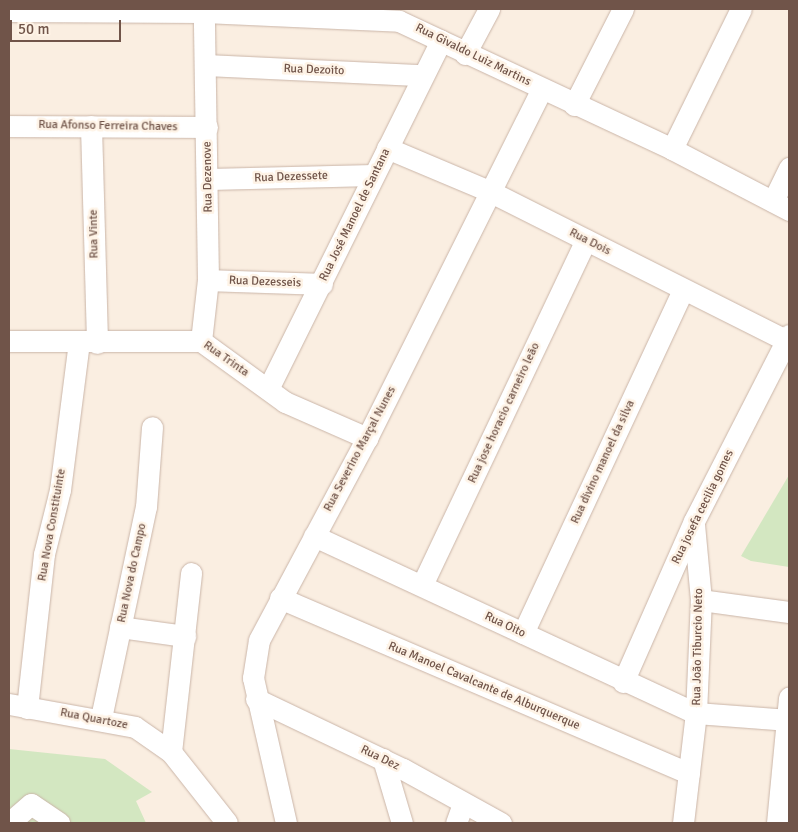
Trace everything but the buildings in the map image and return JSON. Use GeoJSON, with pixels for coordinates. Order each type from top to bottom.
{"type":"FeatureCollection","features":[{"type":"Feature","properties":{"kind":"street"},"geometry":{"type":"LineString","coordinates":[[465,54],[489,9]]}},
{"type":"Feature","properties":{"kind":"street"},"geometry":{"type":"LineString","coordinates":[[574,105],[623,9]]}},
{"type":"Feature","properties":{"kind":"street"},"geometry":{"type":"LineString","coordinates":[[672,149],[741,9]]}},
{"type":"Feature","properties":{"kind":"street","name":"Rua Givaldo Luiz Martins"},"geometry":{"type":"LineString","coordinates":[[9,11],[204,12],[414,18],[441,41],[465,54],[672,149],[781,206]]}},
{"type":"Feature","properties":{"kind":"street","name":"Rua Dezenove"},"geometry":{"type":"LineString","coordinates":[[201,341],[208,280],[209,179],[204,12]]}},
{"type":"Feature","properties":{"kind":"street","name":"Rua José Manoel de Santana"},"geometry":{"type":"LineString","coordinates":[[268,389],[322,284],[422,75],[441,41]]}},
{"type":"Feature","properties":{"kind":"street","name":"Rua Dezoito"},"geometry":{"type":"LineString","coordinates":[[206,66],[422,75]]}},
{"type":"Feature","properties":{"kind":"street","name":"Rua Severino Marçal Nunes"},"geometry":{"type":"LineString","coordinates":[[286,823],[256,699],[253,678],[258,647],[280,598],[368,438],[489,191],[542,89]]}},
{"type":"Feature","properties":{"kind":"street","name":"Rua Afonso Ferreira Chaves"},"geometry":{"type":"LineString","coordinates":[[9,126],[207,127]]}},
{"type":"Feature","properties":{"kind":"street","name":"Rua Vinte"},"geometry":{"type":"LineString","coordinates":[[88,342],[92,126]]}},
{"type":"Feature","properties":{"kind":"street","name":"Rua Dois"},"geometry":{"type":"LineString","coordinates":[[387,148],[489,191],[683,290],[788,339]]}},
{"type":"Feature","properties":{"kind":"street"},"geometry":{"type":"LineString","coordinates":[[781,206],[789,168]]}},
{"type":"Feature","properties":{"kind":"street","name":"Rua Dezessete"},"geometry":{"type":"LineString","coordinates":[[209,179],[373,175]]}},
{"type":"Feature","properties":{"kind":"street","name":"Rua jose horacio carneiro leão"},"geometry":{"type":"LineString","coordinates":[[422,585],[586,240]]}},
{"type":"Feature","properties":{"kind":"street","name":"Rua Dezesseis"},"geometry":{"type":"LineString","coordinates":[[208,280],[322,284]]}},
{"type":"Feature","properties":{"kind":"street","name":"Rua divino manoel da silva"},"geometry":{"type":"LineString","coordinates":[[523,633],[683,290]]}},
{"type":"Feature","properties":{"kind":"street","name":"Rua josefa cecilia gomes"},"geometry":{"type":"LineString","coordinates":[[623,682],[694,521],[788,339]]}},
{"type":"Feature","properties":{"kind":"street","name":"Rua Trinta"},"geometry":{"type":"LineString","coordinates":[[9,341],[201,341],[285,402],[368,438]]}},
{"type":"Feature","properties":{"kind":"street","name":"Rua Nova Constituinte"},"geometry":{"type":"LineString","coordinates":[[18,706],[44,554],[60,490],[88,342]]}},
{"type":"Feature","properties":{"kind":"street","name":"Rua Nova do Campo"},"geometry":{"type":"LineString","coordinates":[[102,718],[146,507],[152,427]]}},
{"type":"Feature","properties":{"kind":"street","name":"Rua João Tiburcio Neto"},"geometry":{"type":"LineString","coordinates":[[682,823],[696,713],[701,600],[694,521]]}},
{"type":"Feature","properties":{"kind":"street","name":"Rua Oito"},"geometry":{"type":"LineString","coordinates":[[314,536],[422,585],[623,682],[696,713],[789,720]]}},
{"type":"Feature","properties":{"kind":"street"},"geometry":{"type":"LineString","coordinates":[[171,752],[191,573]]}},
{"type":"Feature","properties":{"kind":"street","name":"Rua Manoel Cavalcante de Alburquerque"},"geometry":{"type":"LineString","coordinates":[[280,598],[689,773]]}},
{"type":"Feature","properties":{"kind":"street"},"geometry":{"type":"LineString","coordinates":[[701,600],[789,612]]}},
{"type":"Feature","properties":{"kind":"street"},"geometry":{"type":"LineString","coordinates":[[120,627],[185,636]]}},
{"type":"Feature","properties":{"kind":"street"},"geometry":{"type":"LineString","coordinates":[[777,823],[789,720],[789,698]]}},
{"type":"Feature","properties":{"kind":"street","name":"Rua Dez"},"geometry":{"type":"LineString","coordinates":[[256,699],[383,759],[460,814],[501,823]]}},
{"type":"Feature","properties":{"kind":"street","name":"Rua Quartoze"},"geometry":{"type":"LineString","coordinates":[[18,706],[102,718],[135,727],[171,752],[217,820]]}},
{"type":"Feature","properties":{"kind":"street"},"geometry":{"type":"LineString","coordinates":[[383,759],[402,823]]}},
{"type":"Feature","properties":{"kind":"street"},"geometry":{"type":"LineString","coordinates":[[9,823],[31,804],[59,823]]}},
{"type":"Feature","properties":{"kind":"green space"},"geometry":{"type":"Polygon","coordinates":[[[789,475],[789,567],[751,561],[741,556],[789,475]]]}},
{"type":"Feature","properties":{"kind":"green space"},"geometry":{"type":"Polygon","coordinates":[[[9,749],[105,759],[152,792],[136,801],[146,823],[9,823],[9,749]]]}}]}
